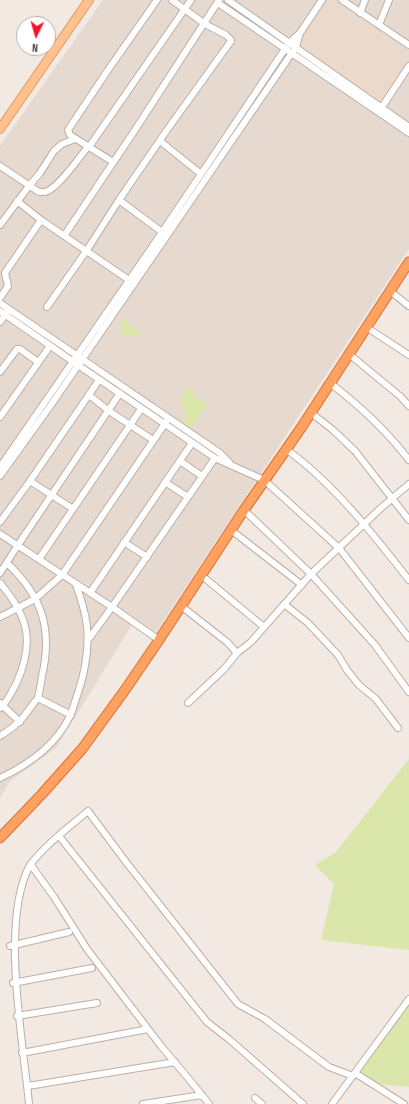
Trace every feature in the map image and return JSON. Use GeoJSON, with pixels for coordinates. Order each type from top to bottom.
{"type":"FeatureCollection","features":[{"type":"Feature","properties":{"kind":"highway"},"geometry":{"type":"LineString","coordinates":[[0,838],[82,749],[125,690],[409,262]]}},
{"type":"Feature","properties":{"kind":"main road"},"geometry":{"type":"LineString","coordinates":[[0,129],[89,0]]}},
{"type":"Feature","properties":{"kind":"street"},"geometry":{"type":"LineString","coordinates":[[113,162],[70,136],[68,130],[157,0]]}},
{"type":"Feature","properties":{"kind":"street"},"geometry":{"type":"LineString","coordinates":[[46,307],[87,250],[119,200],[160,141],[231,42],[226,35],[205,24],[172,0]]}},
{"type":"Feature","properties":{"kind":"street"},"geometry":{"type":"LineString","coordinates":[[0,166],[39,192],[45,192],[52,188],[67,173],[88,147],[191,0]]}},
{"type":"Feature","properties":{"kind":"street"},"geometry":{"type":"LineString","coordinates":[[228,0],[296,47],[409,133]]}},
{"type":"Feature","properties":{"kind":"street"},"geometry":{"type":"LineString","coordinates":[[0,476],[129,280],[285,48],[300,33],[322,0]]}},
{"type":"Feature","properties":{"kind":"street"},"geometry":{"type":"LineString","coordinates":[[342,0],[409,45]]}},
{"type":"Feature","properties":{"kind":"street"},"geometry":{"type":"LineString","coordinates":[[360,13],[365,0]]}},
{"type":"Feature","properties":{"kind":"street"},"geometry":{"type":"LineString","coordinates":[[379,25],[390,0]]}},
{"type":"Feature","properties":{"kind":"street"},"geometry":{"type":"LineString","coordinates":[[64,236],[219,1],[292,53],[409,127]]}},
{"type":"Feature","properties":{"kind":"street"},"geometry":{"type":"LineString","coordinates":[[0,467],[77,361],[292,53],[296,47],[300,33]]}},
{"type":"Feature","properties":{"kind":"street"},"geometry":{"type":"LineString","coordinates":[[380,110],[409,66]]}},
{"type":"Feature","properties":{"kind":"street"},"geometry":{"type":"LineString","coordinates":[[0,225],[54,151],[62,144],[75,139]]}},
{"type":"Feature","properties":{"kind":"street"},"geometry":{"type":"LineString","coordinates":[[160,141],[201,174]]}},
{"type":"Feature","properties":{"kind":"street"},"geometry":{"type":"LineString","coordinates":[[119,200],[162,232]]}},
{"type":"Feature","properties":{"kind":"street"},"geometry":{"type":"LineString","coordinates":[[17,201],[41,220],[129,280]]}},
{"type":"Feature","properties":{"kind":"street"},"geometry":{"type":"LineString","coordinates":[[0,298],[8,286],[5,273],[41,220]]}},
{"type":"Feature","properties":{"kind":"street"},"geometry":{"type":"LineString","coordinates":[[390,291],[409,306]]}},
{"type":"Feature","properties":{"kind":"street"},"geometry":{"type":"LineString","coordinates":[[0,303],[5,312],[50,346],[77,361],[99,380],[120,393],[141,409],[167,422],[220,453],[233,465]]}},
{"type":"Feature","properties":{"kind":"street"},"geometry":{"type":"LineString","coordinates":[[5,312],[167,422],[192,443],[215,458],[264,480],[339,548],[409,638]]}},
{"type":"Feature","properties":{"kind":"street"},"geometry":{"type":"LineString","coordinates":[[0,322],[5,312]]}},
{"type":"Feature","properties":{"kind":"street"},"geometry":{"type":"LineString","coordinates":[[366,327],[409,355]]}},
{"type":"Feature","properties":{"kind":"street"},"geometry":{"type":"LineString","coordinates":[[0,417],[50,346]]}},
{"type":"Feature","properties":{"kind":"street"},"geometry":{"type":"LineString","coordinates":[[0,372],[17,350],[20,349],[38,362]]}},
{"type":"Feature","properties":{"kind":"street"},"geometry":{"type":"LineString","coordinates":[[348,354],[401,396],[409,406]]}},
{"type":"Feature","properties":{"kind":"street"},"geometry":{"type":"LineString","coordinates":[[0,522],[99,380]]}},
{"type":"Feature","properties":{"kind":"street"},"geometry":{"type":"LineString","coordinates":[[330,382],[353,400],[374,420],[409,460]]}},
{"type":"Feature","properties":{"kind":"street"},"geometry":{"type":"LineString","coordinates":[[0,574],[120,393]]}},
{"type":"Feature","properties":{"kind":"street"},"geometry":{"type":"LineString","coordinates":[[89,395],[109,411],[153,440]]}},
{"type":"Feature","properties":{"kind":"street"},"geometry":{"type":"LineString","coordinates":[[39,559],[141,409]]}},
{"type":"Feature","properties":{"kind":"street"},"geometry":{"type":"LineString","coordinates":[[310,412],[333,430],[355,451],[409,520]]}},
{"type":"Feature","properties":{"kind":"street"},"geometry":{"type":"LineString","coordinates":[[0,617],[36,599],[62,575],[153,440],[167,422]]}},
{"type":"Feature","properties":{"kind":"street"},"geometry":{"type":"LineString","coordinates":[[90,593],[192,443]]}},
{"type":"Feature","properties":{"kind":"street"},"geometry":{"type":"LineString","coordinates":[[286,449],[305,463],[365,524],[409,580]]}},
{"type":"Feature","properties":{"kind":"street"},"geometry":{"type":"LineString","coordinates":[[88,640],[112,608],[215,458]]}},
{"type":"Feature","properties":{"kind":"street"},"geometry":{"type":"LineString","coordinates":[[180,461],[202,476]]}},
{"type":"Feature","properties":{"kind":"street"},"geometry":{"type":"LineString","coordinates":[[30,481],[73,509]]}},
{"type":"Feature","properties":{"kind":"street"},"geometry":{"type":"LineString","coordinates":[[166,482],[188,497]]}},
{"type":"Feature","properties":{"kind":"street"},"geometry":{"type":"LineString","coordinates":[[188,703],[224,669],[237,653],[251,642],[311,574],[409,484]]}},
{"type":"Feature","properties":{"kind":"street"},"geometry":{"type":"LineString","coordinates":[[244,510],[311,574],[375,646],[409,692]]}},
{"type":"Feature","properties":{"kind":"street"},"geometry":{"type":"LineString","coordinates":[[231,530],[302,584]]}},
{"type":"Feature","properties":{"kind":"street"},"geometry":{"type":"LineString","coordinates":[[0,534],[159,640]]}},
{"type":"Feature","properties":{"kind":"street"},"geometry":{"type":"LineString","coordinates":[[124,542],[147,557]]}},
{"type":"Feature","properties":{"kind":"street"},"geometry":{"type":"LineString","coordinates":[[0,736],[20,722],[38,698],[47,647],[43,616],[36,599],[23,579],[8,563]]}},
{"type":"Feature","properties":{"kind":"street"},"geometry":{"type":"LineString","coordinates":[[201,575],[264,627]]}},
{"type":"Feature","properties":{"kind":"street"},"geometry":{"type":"LineString","coordinates":[[0,583],[18,608],[25,624],[27,649],[22,671],[13,690],[1,705],[20,722]]}},
{"type":"Feature","properties":{"kind":"street"},"geometry":{"type":"LineString","coordinates":[[0,777],[18,769],[41,752],[56,738],[70,715],[83,679],[88,640],[85,615],[76,585]]}},
{"type":"Feature","properties":{"kind":"street"},"geometry":{"type":"LineString","coordinates":[[284,604],[308,623],[338,655],[347,670],[359,685],[376,699],[398,728]]}},
{"type":"Feature","properties":{"kind":"street"},"geometry":{"type":"LineString","coordinates":[[181,606],[227,642],[237,653]]}},
{"type":"Feature","properties":{"kind":"street"},"geometry":{"type":"LineString","coordinates":[[38,698],[70,715]]}},
{"type":"Feature","properties":{"kind":"street"},"geometry":{"type":"LineString","coordinates":[[29,1104],[28,1086],[13,983],[10,946],[15,902],[22,879],[30,865],[47,846],[88,811],[126,862],[238,1004],[265,1019],[329,1066],[354,1074],[404,1104]]}},
{"type":"Feature","properties":{"kind":"street"},"geometry":{"type":"LineString","coordinates":[[59,836],[207,1022],[230,1040],[303,1104]]}},
{"type":"Feature","properties":{"kind":"street"},"geometry":{"type":"LineString","coordinates":[[30,865],[54,897],[87,949],[148,1029],[209,1104]]}},
{"type":"Feature","properties":{"kind":"street"},"geometry":{"type":"LineString","coordinates":[[10,946],[70,932]]}},
{"type":"Feature","properties":{"kind":"street"},"geometry":{"type":"LineString","coordinates":[[13,983],[92,968]]}},
{"type":"Feature","properties":{"kind":"street"},"geometry":{"type":"LineString","coordinates":[[332,1104],[409,999]]}},
{"type":"Feature","properties":{"kind":"street"},"geometry":{"type":"LineString","coordinates":[[18,1016],[97,1003]]}},
{"type":"Feature","properties":{"kind":"street"},"geometry":{"type":"LineString","coordinates":[[22,1052],[148,1029]]}},
{"type":"Feature","properties":{"kind":"street"},"geometry":{"type":"LineString","coordinates":[[28,1086],[175,1062]]}},
{"type":"Feature","properties":{"kind":"street"},"geometry":{"type":"LineString","coordinates":[[143,1104],[202,1095]]}},
{"type":"Feature","properties":{"kind":"street"},"geometry":{"type":"LineString","coordinates":[[255,1098],[262,1104]]}},
{"type":"Feature","properties":{"kind":"shaded area"},"geometry":{"type":"Polygon","coordinates":[[[103,0],[409,0],[409,249],[156,632],[135,620],[56,748],[9,782],[0,798],[0,146],[103,0]]]}},
{"type":"Feature","properties":{"kind":"shaded area"},"geometry":{"type":"Polygon","coordinates":[[[333,1],[408,53],[409,60],[381,104],[298,47],[328,2],[333,1]]]}},
{"type":"Feature","properties":{"kind":"green space"},"geometry":{"type":"Polygon","coordinates":[[[121,318],[142,334],[124,337],[121,328],[121,318]]]}},
{"type":"Feature","properties":{"kind":"green space"},"geometry":{"type":"Polygon","coordinates":[[[188,388],[193,390],[194,395],[207,404],[192,428],[184,429],[182,425],[185,420],[185,415],[181,406],[184,390],[188,388]]]}},
{"type":"Feature","properties":{"kind":"green space"},"geometry":{"type":"Polygon","coordinates":[[[409,759],[409,950],[321,940],[334,884],[315,865],[336,852],[409,759]]]}},
{"type":"Feature","properties":{"kind":"green space"},"geometry":{"type":"Polygon","coordinates":[[[409,1003],[409,1087],[377,1084],[360,1073],[409,1003]]]}}]}
